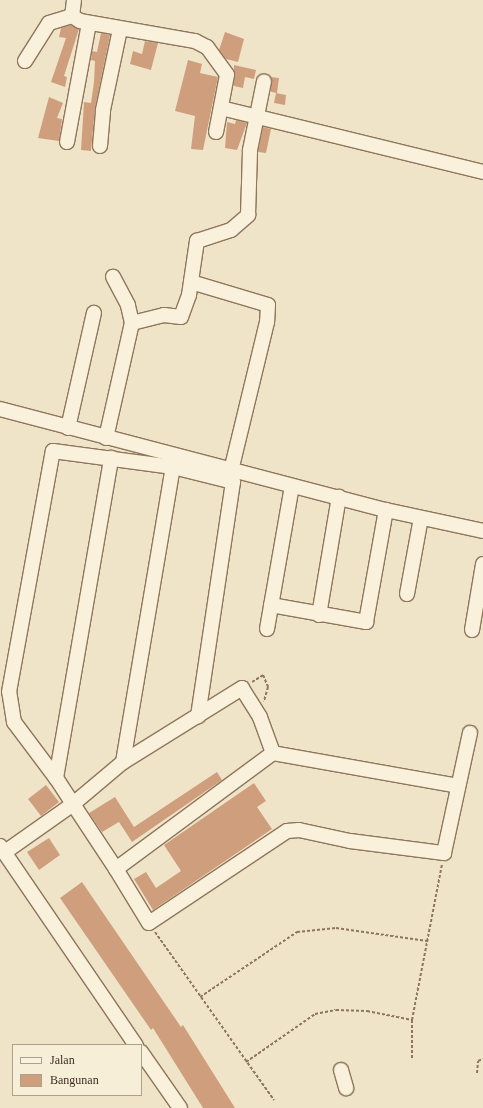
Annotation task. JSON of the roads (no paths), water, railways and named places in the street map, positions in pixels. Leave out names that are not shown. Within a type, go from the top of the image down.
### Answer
[{"type":"street","points":[[72,16],[74,0]]},
{"type":"street","points":[[25,61],[49,23],[72,16],[89,23],[201,43],[226,70],[216,132]]},
{"type":"street","points":[[67,142],[89,23]]},
{"type":"street","points":[[100,146],[103,110],[120,29]]},
{"type":"street","points":[[132,323],[164,315],[181,317],[191,282],[197,241],[231,230],[248,214],[248,166],[264,81]]},
{"type":"street","points":[[221,108],[483,172]]},
{"type":"street","points":[[106,438],[132,323],[128,305],[113,277]]},
{"type":"street","points":[[191,282],[268,305],[267,322],[231,471]]},
{"type":"street","points":[[68,428],[94,313]]},
{"type":"street","points":[[0,409],[231,471],[386,510],[483,531]]},
{"type":"street","points":[[198,716],[233,482],[173,467],[57,450],[51,454],[10,684],[10,710],[14,722],[56,778],[116,869],[149,923],[287,831],[299,830],[350,841],[444,853],[470,733]]},
{"type":"street","points":[[56,778],[112,458]]},
{"type":"street","points":[[123,762],[173,467]]},
{"type":"street","points":[[267,629],[292,486]]},
{"type":"street","points":[[319,615],[339,497]]},
{"type":"street","points":[[271,605],[319,615],[366,622],[386,510]]},
{"type":"street","points":[[407,594],[421,518]]},
{"type":"street","points":[[472,630],[483,564]]},
{"type":"street","points":[[135,1044],[2,849],[73,804],[123,762],[242,688],[260,717],[273,753]]},
{"type":"street","points":[[116,869],[273,753],[458,786]]},
{"type":"street","points":[[142,1053],[180,1108]]},
{"type":"street","points":[[341,1070],[346,1088]]}]
